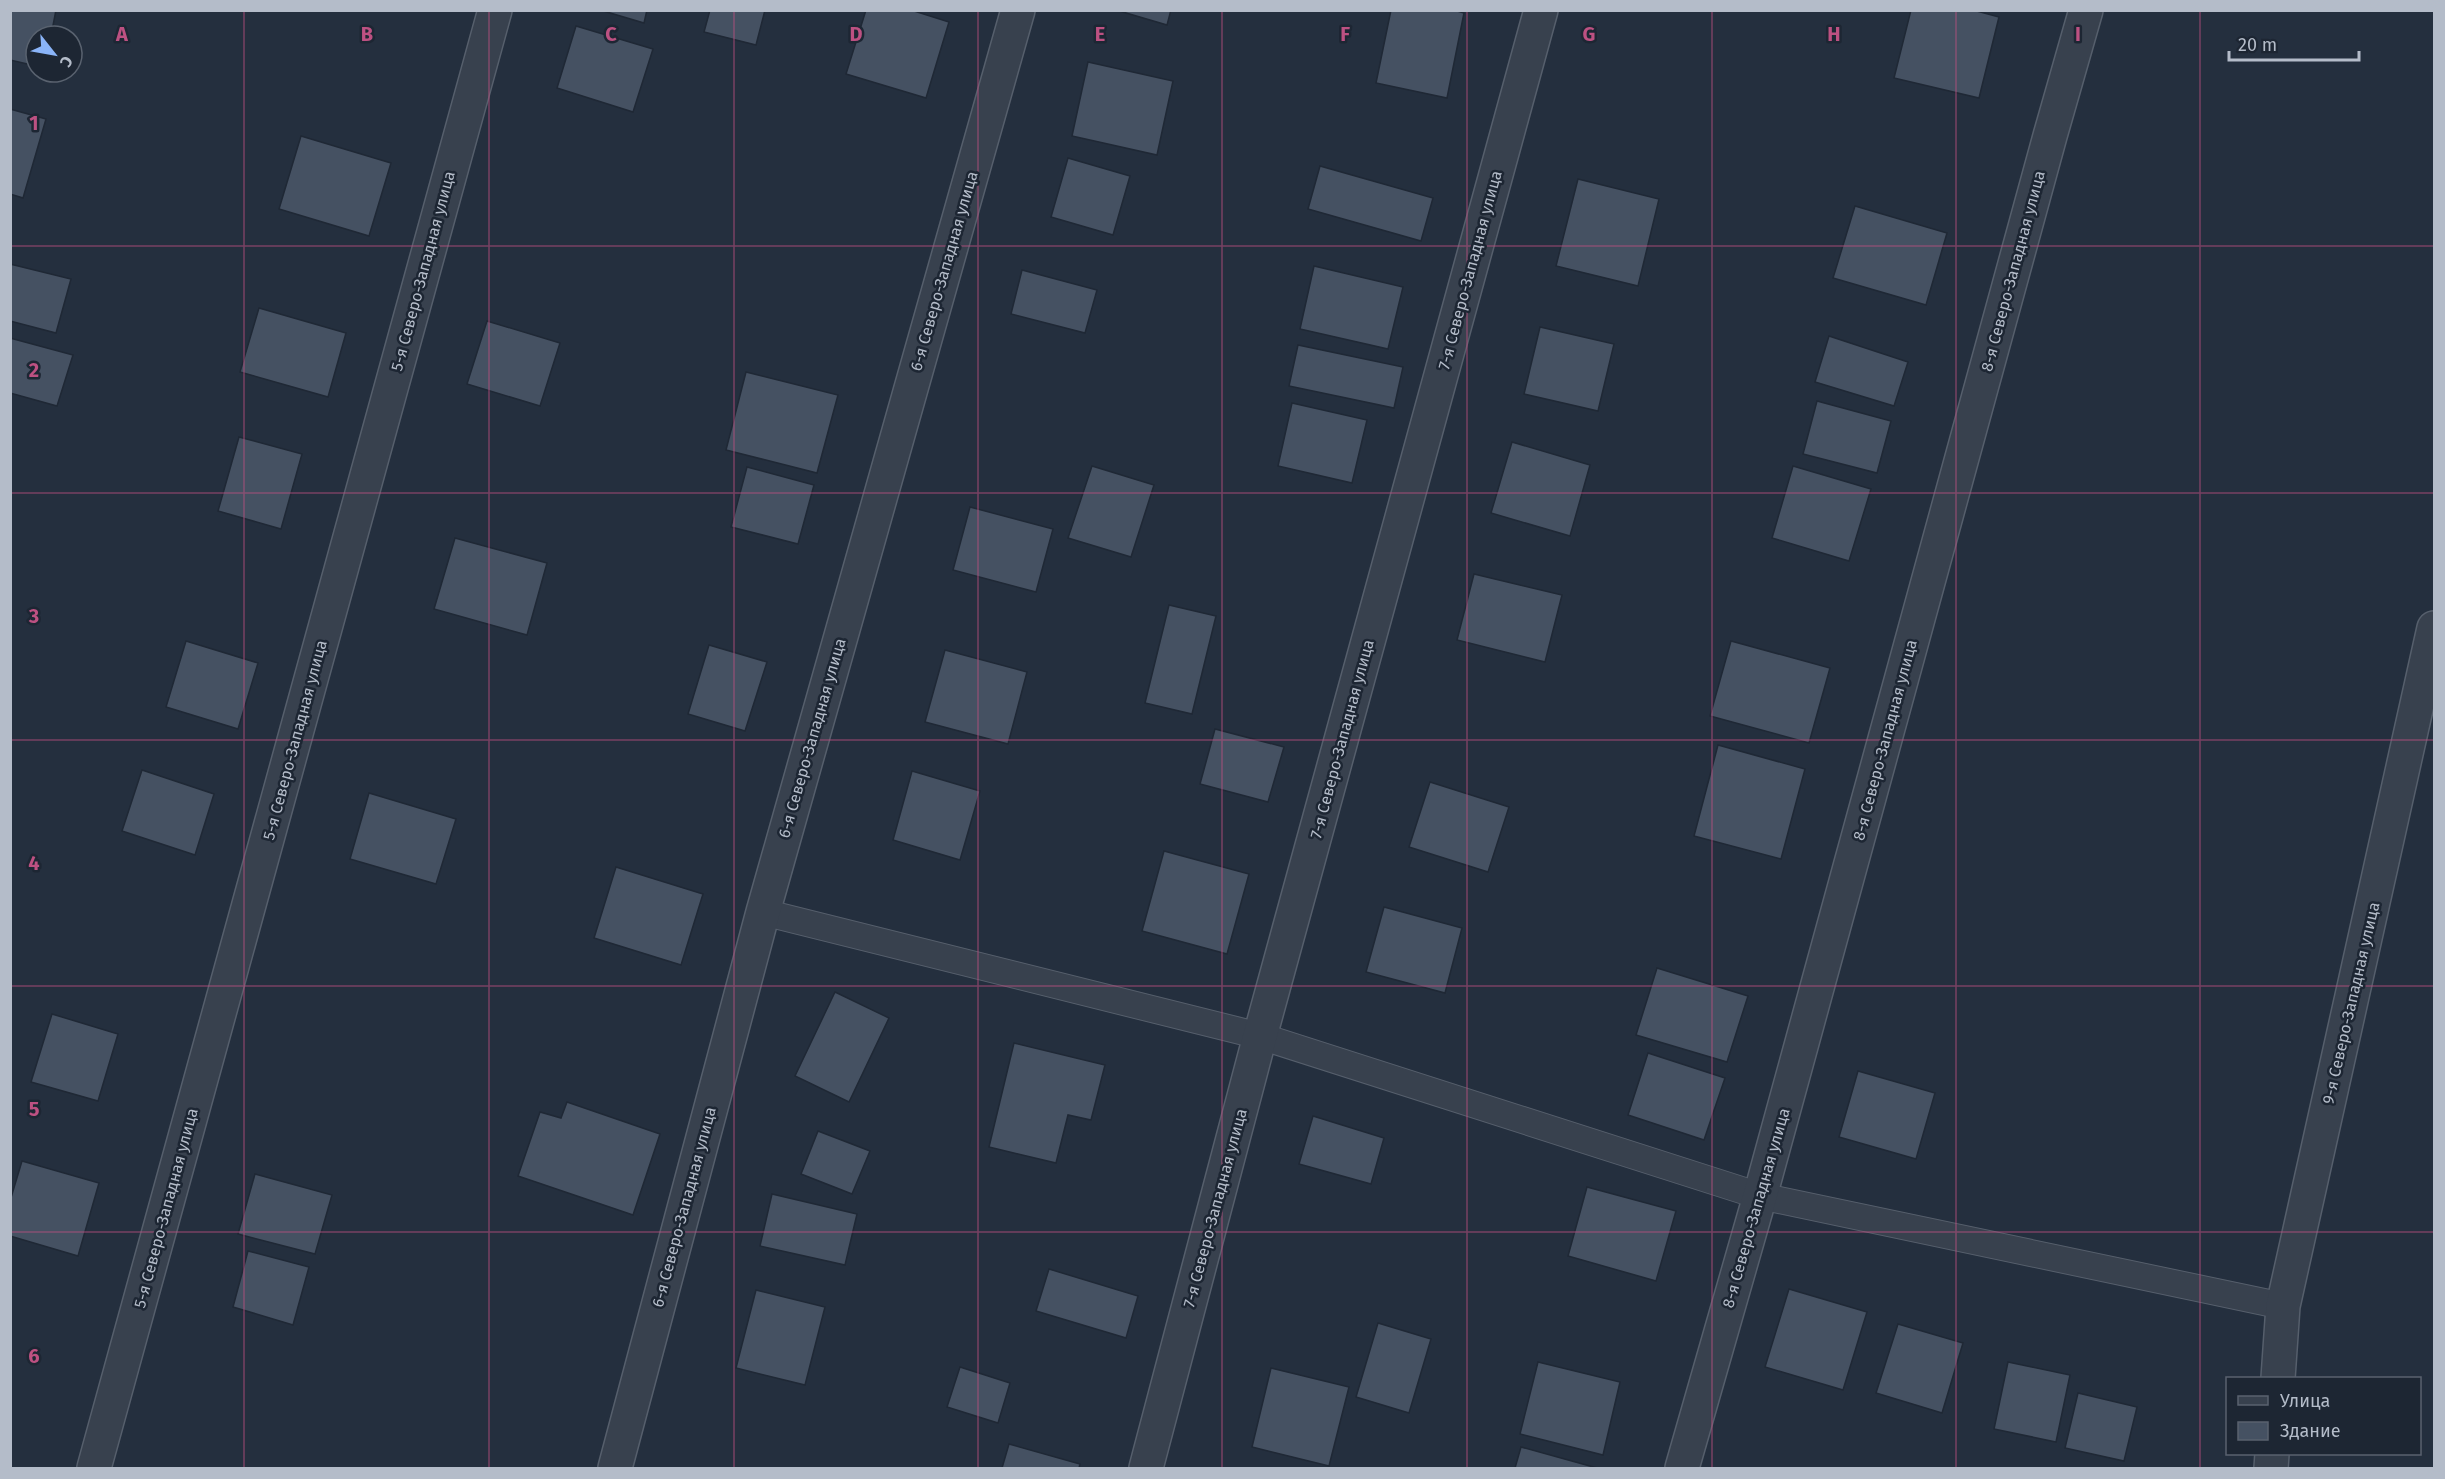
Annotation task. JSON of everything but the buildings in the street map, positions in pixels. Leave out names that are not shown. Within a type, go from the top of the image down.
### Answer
[{"type":"street","name":"5-я Северо-Западная улица","points":[[94,1468],[495,10]]},
{"type":"street","name":"6-я Северо-Западная улица","points":[[615,1468],[763,912],[1018,10]]},
{"type":"street","name":"7-я Северо-Западная улица","points":[[1146,1468],[1260,1036],[1541,10]]},
{"type":"street","name":"8-я Северо-Западная улица","points":[[1682,1468],[1761,1196],[2086,10]]},
{"type":"street","name":"9-я Северо-Западная улица","points":[[2277,1377],[2283,1306],[2434,628]]},
{"type":"lane","points":[[763,912],[1260,1036],[1761,1196],[2283,1306]]}]
